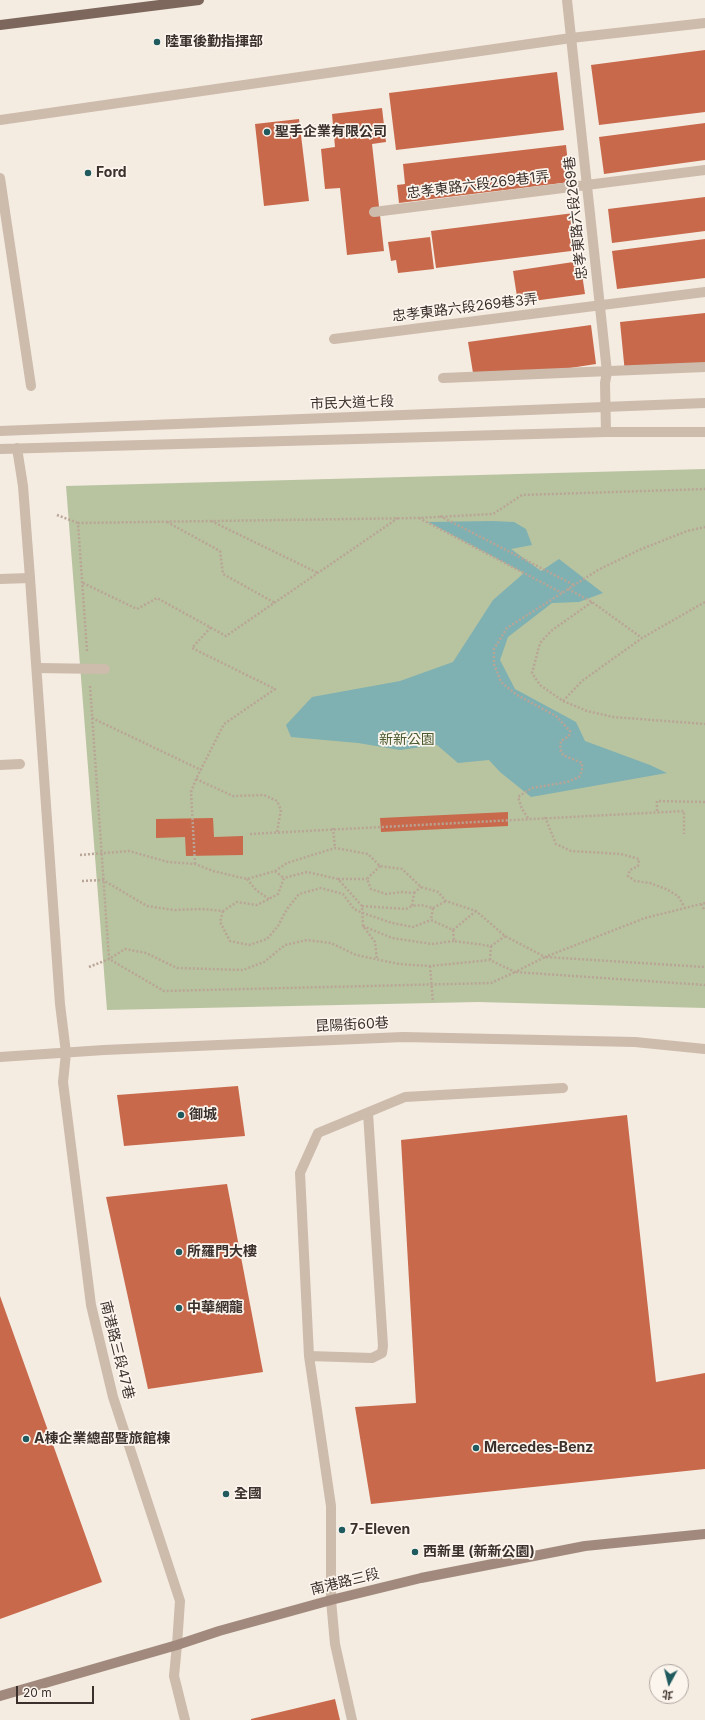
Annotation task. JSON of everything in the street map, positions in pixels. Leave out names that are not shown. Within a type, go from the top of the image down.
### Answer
[{"type":"main road","points":[[0,25],[199,0]]},
{"type":"main road","name":"南港路三段","points":[[0,1696],[178,1645],[219,1631],[331,1600],[421,1578],[585,1546],[705,1534]]},
{"type":"street","name":"忠孝東路六段269巷","points":[[567,0],[607,372],[606,432]]},
{"type":"street","points":[[0,120],[571,38],[705,23]]},
{"type":"street","name":"忠孝東路六段269巷1弄","points":[[374,212],[705,170]]},
{"type":"street","points":[[0,178],[31,386]]},
{"type":"street","name":"忠孝東路六段269巷3弄","points":[[334,339],[705,292]]},
{"type":"street","points":[[443,378],[705,367]]},
{"type":"street","name":"市民大道七段","points":[[0,431],[705,403]]},
{"type":"street","points":[[0,449],[606,432],[705,432]]},
{"type":"street","name":"南港路三段47巷","points":[[17,448],[23,486],[60,996],[66,1053],[63,1082],[91,1305],[113,1397],[180,1601],[178,1645],[174,1676],[185,1720]]},
{"type":"street","points":[[0,579],[30,578]]},
{"type":"street","points":[[37,668],[105,669]]},
{"type":"street","points":[[0,765],[20,764]]},
{"type":"street","name":"昆陽街60巷","points":[[0,1057],[403,1036],[635,1042],[705,1049]]},
{"type":"street","points":[[352,1720],[335,1644],[331,1600],[330,1506],[309,1356],[300,1173],[318,1133],[405,1097],[563,1088]]},
{"type":"street","points":[[309,1356],[372,1358],[382,1353],[383,1346],[368,1113]]},
{"type":"path","points":[[57,515],[78,523],[418,518],[493,514],[522,495],[705,489]]},
{"type":"path","points":[[440,516],[574,586]]},
{"type":"path","points":[[82,583],[137,609],[157,598],[226,636],[399,518]]},
{"type":"path","points":[[418,518],[562,593]]},
{"type":"path","points":[[210,521],[319,573]]},
{"type":"path","points":[[166,522],[220,551],[223,574],[275,603]]},
{"type":"path","points":[[78,523],[109,959]]},
{"type":"path","points":[[528,818],[522,809],[518,797],[532,788],[567,782],[579,777],[582,771],[582,763],[563,755],[560,749],[561,741],[569,736],[570,731],[556,716],[517,695],[501,682],[494,664],[494,649],[507,628],[598,570],[639,550],[687,531],[705,527]]},
{"type":"path","points":[[568,589],[592,602],[642,638]]},
{"type":"path","points":[[592,602],[552,631],[540,643],[532,674],[540,685],[563,702],[587,711],[613,717],[705,724]]},
{"type":"path","points":[[563,702],[582,681],[642,638],[658,627],[705,602]]},
{"type":"path","points":[[195,864],[191,792],[200,770],[224,724],[275,689],[192,648],[211,628]]},
{"type":"path","points":[[92,718],[200,770]]},
{"type":"path","points":[[196,779],[233,796],[264,794],[277,801],[281,810],[277,832]]},
{"type":"path","points":[[657,811],[657,801],[705,802]]},
{"type":"path","points":[[250,834],[333,828],[657,811],[684,811],[684,834]]},
{"type":"path","points":[[545,817],[556,844],[571,851],[621,854],[639,859],[638,866],[630,870],[628,876],[635,881],[650,883],[666,889],[678,896],[685,908]]},
{"type":"path","points":[[333,828],[335,848]]},
{"type":"path","points":[[80,855],[129,852],[168,862],[195,864],[213,871],[247,878],[275,871],[287,863],[335,848],[368,854],[380,866],[402,869],[421,887],[438,892],[446,901],[476,911],[505,936],[545,958],[705,967]]},
{"type":"path","points":[[284,878],[307,872],[338,879],[367,879],[380,866]]},
{"type":"path","points":[[275,871],[284,878]]},
{"type":"path","points":[[247,878],[256,890],[269,899]]},
{"type":"path","points":[[82,881],[104,880],[147,906],[174,910],[202,909],[223,911],[237,902],[257,905],[269,899],[278,894],[284,878]]},
{"type":"path","points":[[338,879],[362,906],[363,926],[374,942],[377,960]]},
{"type":"path","points":[[367,879],[371,888],[386,894],[414,893],[421,887]]},
{"type":"path","points":[[223,911],[220,922],[230,941],[249,945],[267,939],[278,926],[287,908],[299,894],[321,888],[343,894],[354,909],[392,923],[414,927],[431,920],[453,930]]},
{"type":"path","points":[[412,906],[414,893]]},
{"type":"path","points":[[362,906],[406,909],[412,906],[421,905],[434,908],[446,901]]},
{"type":"path","points":[[109,959],[164,991],[491,983],[545,958],[646,918],[705,903]]},
{"type":"path","points":[[701,904],[705,911]]},
{"type":"path","points":[[431,920],[434,908]]},
{"type":"path","points":[[453,930],[476,911]]},
{"type":"path","points":[[363,926],[392,938],[432,944],[454,941],[491,946],[505,936]]},
{"type":"path","points":[[453,930],[454,941]]},
{"type":"path","points":[[89,967],[109,959],[125,949],[146,953],[177,968],[243,970],[264,962],[285,945],[307,940],[332,943],[356,955],[399,964],[430,966],[490,960],[515,972],[705,985]]},
{"type":"path","points":[[490,960],[491,946]]},
{"type":"path","points":[[430,966],[433,1002]]},
{"type":"green space","name":"新新公園","points":[[705,469],[705,1008],[478,1002],[107,1010],[66,486]]},
{"type":"water","points":[[428,522],[514,522],[526,529],[532,545],[511,549],[541,571],[559,559],[603,593],[579,602],[552,603],[508,637],[500,660],[515,689],[576,722],[585,741],[650,765],[667,773],[531,797],[500,772],[489,760],[458,763],[437,745],[400,750],[358,743],[291,737],[286,725],[312,697],[400,681],[453,662],[493,600],[524,573]]},
{"type":"building","points":[[705,50],[705,112],[599,125],[591,65]]},
{"type":"building","points":[[557,72],[564,130],[396,150],[389,93]]},
{"type":"building","points":[[382,108],[386,142],[372,144],[384,251],[347,255],[340,188],[325,189],[321,149],[335,147],[332,114]]},
{"type":"building","points":[[299,119],[309,201],[264,206],[255,124]]},
{"type":"building","points":[[705,123],[705,160],[604,174],[599,137]]},
{"type":"building","points":[[566,145],[570,182],[399,203],[397,185],[405,184],[403,164]]},
{"type":"building","points":[[705,197],[705,231],[612,243],[608,209]]},
{"type":"building","points":[[574,213],[579,250],[436,268],[431,231]]},
{"type":"building","points":[[430,237],[434,269],[398,273],[396,260],[391,261],[388,242]]},
{"type":"building","points":[[705,239],[705,278],[617,289],[612,251]]},
{"type":"building","points":[[580,261],[585,294],[518,303],[513,271]]},
{"type":"building","points":[[705,313],[705,364],[625,373],[620,322]]},
{"type":"building","points":[[591,325],[596,364],[531,374],[474,379],[468,342]]},
{"type":"building","points":[[508,812],[508,826],[381,832],[380,818]]},
{"type":"building","points":[[213,818],[214,837],[243,836],[243,855],[186,856],[185,837],[156,838],[156,819]]},
{"type":"building","name":"御城","points":[[238,1086],[245,1136],[124,1146],[117,1095]]},
{"type":"building","points":[[627,1115],[656,1382],[705,1373],[705,1469],[371,1504],[355,1407],[416,1403],[401,1140]]},
{"type":"building","name":"所羅門大樓","points":[[227,1184],[263,1372],[148,1389],[106,1197]]},
{"type":"building","name":"A棟企業總部暨旅館棟","points":[[0,1296],[102,1582],[0,1619]]},
{"type":"building","points":[[335,1699],[340,1720],[251,1720],[251,1719]]},
{"type":"place","name":"陸軍後勤指揮部","points":[[157,42]]},
{"type":"place","name":"聖手企業有限公司","points":[[267,132]]},
{"type":"place","name":"Ford","points":[[88,173]]},
{"type":"place","name":"御城","points":[[181,1115]]},
{"type":"place","name":"所羅門大樓","points":[[179,1252]]},
{"type":"place","name":"中華網龍","points":[[179,1308]]},
{"type":"place","name":"A棟企業總部暨旅館棟","points":[[26,1439]]},
{"type":"place","name":"Mercedes-Benz","points":[[476,1448]]},
{"type":"place","name":"全國","points":[[226,1494]]},
{"type":"place","name":"7-Eleven","points":[[342,1530]]},
{"type":"place","name":"西新里 (新新公園)","points":[[415,1552]]}]
